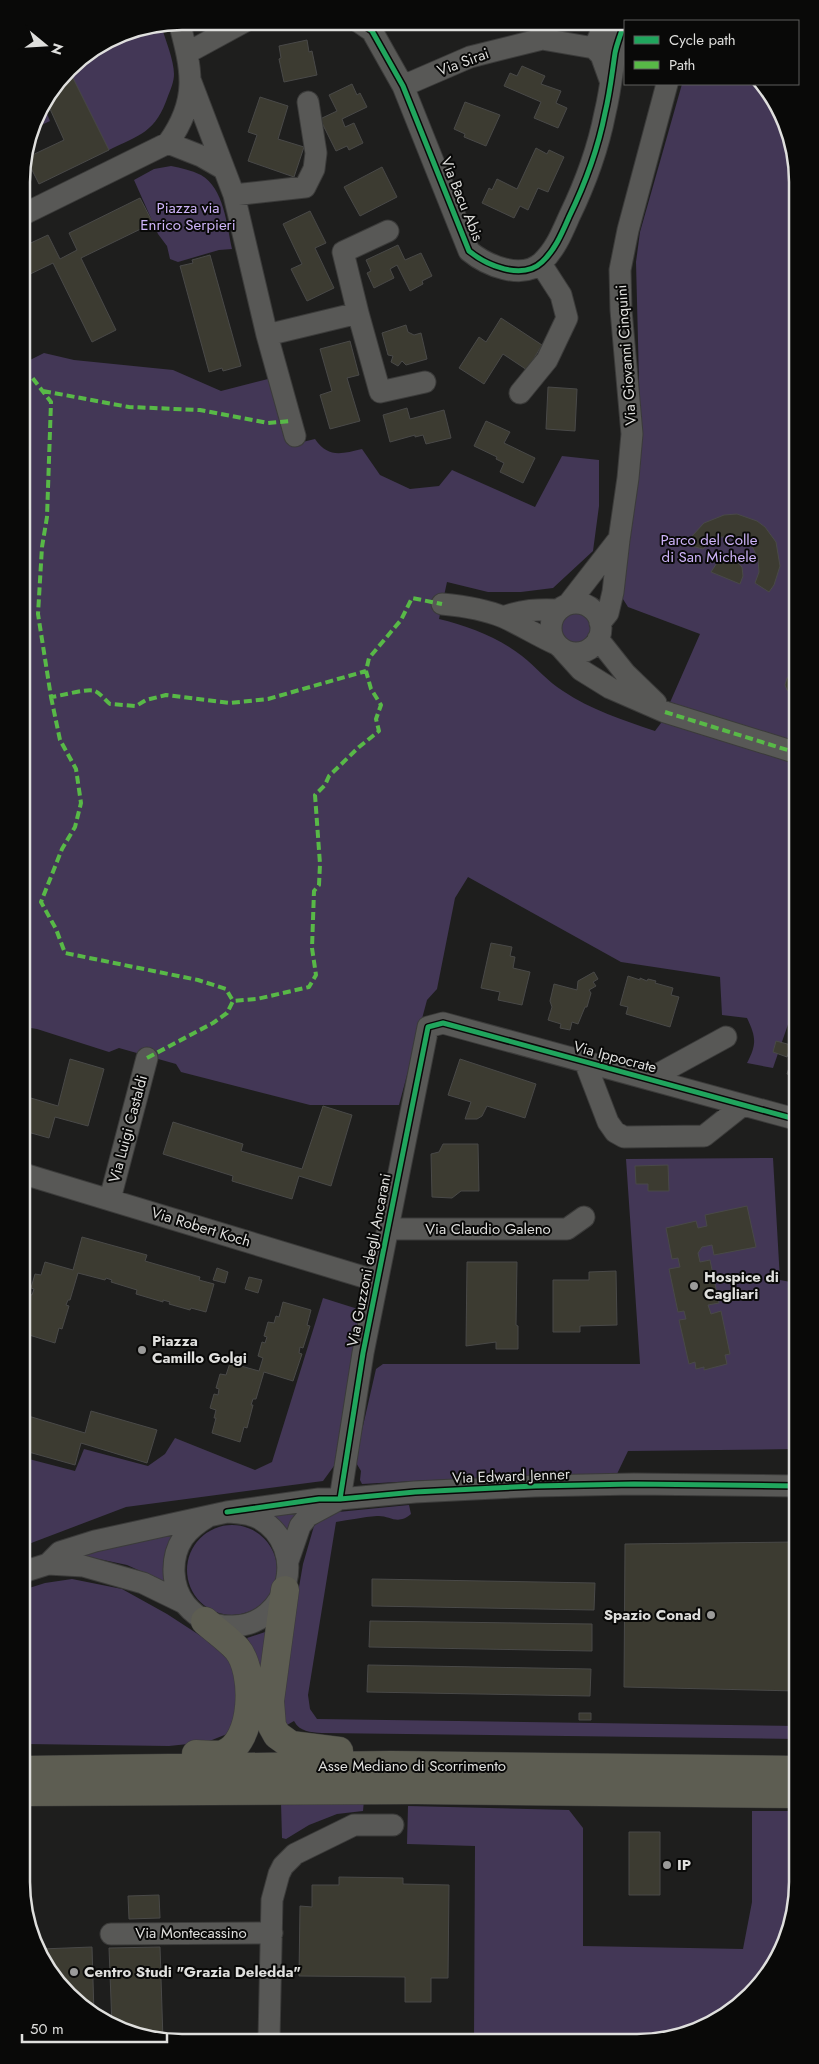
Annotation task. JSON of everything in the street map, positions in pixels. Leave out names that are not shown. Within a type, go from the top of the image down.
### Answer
[{"type":"highway","points":[[285,1590],[270,1701],[272,1726],[277,1735],[291,1746],[336,1750],[391,1765]]},
{"type":"highway","points":[[128,1768],[156,1754],[223,1754],[235,1744],[242,1733],[249,1704],[248,1672],[237,1649],[205,1621]]},
{"type":"highway","name":"Asse Mediano di Scorrimento","points":[[30,1770],[391,1765],[789,1770]]},
{"type":"highway","name":"Asse Mediano di Scorrimento","points":[[30,1792],[416,1790],[789,1794]]},
{"type":"street","points":[[181,30],[187,53],[191,82],[222,168],[234,195],[267,335],[295,436]]},
{"type":"street","points":[[187,53],[229,30]]},
{"type":"street","name":"Via Bacu Abis","points":[[371,30],[402,86],[469,251],[480,260],[508,270],[522,270],[541,264]]},
{"type":"street","points":[[602,30],[594,48],[601,55],[611,83]]},
{"type":"street","points":[[520,392],[547,360],[568,318],[561,295],[541,264],[558,244],[584,185],[605,115],[616,51],[622,30]]},
{"type":"street","name":"Via Sirai","points":[[402,86],[528,33],[542,39],[594,48]]},
{"type":"street","points":[[30,211],[168,143],[180,127],[188,106],[191,82]]},
{"type":"street","name":"Via Giovanni Cinquini","points":[[618,540],[552,620],[550,628],[559,647],[578,653],[586,651],[608,613],[612,599],[632,434],[621,310],[620,270],[628,230],[667,85]]},
{"type":"street","points":[[234,195],[305,187],[314,169],[316,154],[308,102]]},
{"type":"street","points":[[168,143],[201,156],[222,168]]},
{"type":"street","points":[[388,231],[343,252],[380,392],[425,382]]},
{"type":"street","points":[[267,335],[358,313]]},
{"type":"street","points":[[503,617],[518,612],[564,607],[577,603],[592,609],[599,631],[625,673],[665,712]]},
{"type":"street","points":[[442,604],[468,607],[503,617],[559,647],[581,670],[603,683],[665,712],[789,750]]},
{"type":"street","name":"Via Ippocrate","points":[[428,1027],[443,1023],[789,1117]]},
{"type":"street","name":"Via Guzzoni degli Ancarani","points":[[340,1499],[363,1353],[428,1027]]},
{"type":"street","name":"Via Ippocrate","points":[[649,1079],[726,1037]]},
{"type":"street","name":"Via Luigi Castaldi","points":[[110,1200],[147,1058]]},
{"type":"street","name":"Via Ippocrate","points":[[585,1062],[608,1122],[615,1132],[624,1137],[704,1136],[743,1105]]},
{"type":"street","name":"Via Robert Koch","points":[[30,1176],[377,1280]]},
{"type":"street","name":"Via Claudio Galeno","points":[[388,1229],[567,1229],[584,1217]]},
{"type":"street","name":"Via Edward Jenner","points":[[48,1564],[60,1552],[141,1529],[218,1514],[319,1499],[535,1486],[634,1484],[789,1486]]},
{"type":"street","name":"Via Edward Jenner","points":[[288,1560],[300,1526],[308,1516],[340,1499]]},
{"type":"street","name":"Via Edward Jenner","points":[[244,1513],[260,1519],[274,1530],[283,1544],[288,1560],[289,1575],[285,1590],[275,1607],[260,1619],[243,1626],[223,1627],[205,1621],[193,1613],[184,1603],[176,1588],[174,1570],[176,1553],[183,1538],[194,1525],[218,1514],[244,1513]]},
{"type":"street","name":"Via Edward Jenner","points":[[30,1570],[48,1564],[82,1566],[143,1583],[184,1603]]},
{"type":"street","points":[[269,2034],[272,1900],[275,1882],[289,1859],[302,1850],[354,1825],[393,1825]]},
{"type":"street","name":"Via Montecassino","points":[[111,1934],[272,1933]]},
{"type":"green space","points":[[163,31],[174,68],[172,85],[158,118],[146,131],[109,150],[72,76],[89,61],[115,46],[143,35]]},
{"type":"green space","name":"Parco del Colle di San Michele","points":[[682,85],[755,85],[769,106],[784,143],[788,162],[789,182],[789,1021],[773,1068],[747,1063],[754,1045],[754,1036],[747,1018],[722,1015],[720,977],[621,962],[468,877],[455,898],[437,989],[427,1000],[399,1105],[310,1105],[181,1072],[176,1064],[119,1048],[109,1052],[30,1028],[30,360],[44,353],[74,360],[173,370],[221,391],[268,379],[290,445],[315,439],[330,452],[341,453],[362,449],[380,475],[410,489],[439,486],[452,470],[535,507],[562,456],[599,460],[599,506],[593,551],[553,588],[521,592],[488,592],[447,582],[439,619],[472,629],[503,643],[522,656],[547,679],[585,704],[655,731],[661,723],[700,634],[628,607],[621,596],[621,575],[641,460],[636,262],[640,232]]},
{"type":"green space","points":[[47,113],[50,121],[42,125]]},
{"type":"green space","name":"Piazza via Enrico Serpieri","points":[[171,166],[190,170],[201,175],[215,189],[223,208],[232,249],[219,250],[178,262],[170,259],[167,246],[158,234],[134,180],[154,169]]},
{"type":"green space","points":[[575,611],[587,616],[592,628],[587,640],[575,645],[563,640],[558,628],[563,616]]},
{"type":"green space","points":[[773,1158],[780,1280],[789,1282],[789,1449],[628,1451],[617,1474],[362,1484],[360,1480],[361,1471],[355,1461],[376,1369],[383,1364],[640,1364],[626,1159]]},
{"type":"green space","points":[[323,1298],[361,1310],[339,1459],[323,1481],[126,1507],[30,1543],[30,1459],[75,1471],[84,1449],[148,1466],[165,1454],[175,1438],[255,1470],[272,1462]]},
{"type":"green space","points":[[409,1505],[411,1514],[398,1520],[377,1516],[336,1522],[308,1695],[310,1709],[317,1719],[789,1726],[789,1739],[322,1733],[309,1732],[302,1729],[294,1721],[287,1725],[283,1713],[284,1674],[303,1564],[314,1526],[325,1517],[338,1512]]},
{"type":"green space","points":[[300,1513],[288,1532],[279,1520],[273,1516]]},
{"type":"green space","points":[[232,1525],[249,1529],[264,1538],[273,1553],[277,1570],[273,1587],[264,1602],[249,1611],[232,1615],[215,1611],[200,1602],[191,1587],[187,1570],[191,1553],[200,1538],[215,1529]]},
{"type":"green space","points":[[182,1528],[167,1583],[127,1565],[80,1555]]},
{"type":"green space","points":[[72,1579],[122,1589],[167,1614],[210,1642],[232,1664],[239,1682],[232,1727],[227,1734],[207,1742],[169,1746],[30,1744],[30,1588],[45,1583]]},
{"type":"green space","points":[[271,1630],[262,1671],[256,1654],[247,1638]]},
{"type":"green space","points":[[364,1800],[363,1811],[337,1814],[309,1825],[286,1839],[282,1838],[281,1803]]},
{"type":"green space","points":[[408,1806],[569,1810],[583,1828],[583,1946],[743,1949],[752,1902],[752,1811],[789,1811],[789,1892],[786,1912],[781,1931],[769,1958],[758,1975],[730,2003],[713,2014],[695,2022],[657,2033],[474,2034],[475,1846],[407,1844]]},
{"type":"building","points":[[307,40],[309,52],[312,51],[317,75],[284,82],[279,59],[281,58],[279,46]]},
{"type":"building","points":[[522,66],[545,76],[541,84],[561,91],[556,103],[567,108],[558,128],[534,118],[541,102],[504,86],[510,73],[517,76]]},
{"type":"building","points":[[72,76],[109,150],[39,184],[30,167],[32,155],[64,140],[49,107]]},
{"type":"building","points":[[352,84],[357,95],[360,93],[367,107],[342,119],[345,127],[354,123],[363,143],[349,150],[347,146],[336,151],[320,119],[337,111],[329,95]]},
{"type":"building","points":[[260,97],[288,106],[278,139],[304,147],[294,177],[248,161],[257,135],[248,132]]},
{"type":"building","points":[[465,102],[500,115],[486,146],[464,137],[465,134],[454,129]]},
{"type":"building","points":[[536,148],[547,154],[549,150],[564,157],[548,192],[538,188],[528,210],[520,206],[514,218],[482,203],[489,188],[492,190],[497,179],[517,189]]},
{"type":"building","points":[[382,167],[397,197],[360,216],[344,187]]},
{"type":"building","points":[[140,198],[153,223],[81,258],[116,330],[92,342],[53,263],[30,274],[30,243],[48,235],[60,259],[77,250],[69,233]]},
{"type":"building","points":[[310,211],[326,243],[315,248],[334,288],[307,301],[291,269],[302,264],[283,224]]},
{"type":"building","points":[[398,245],[405,260],[421,253],[432,276],[422,281],[423,284],[410,291],[397,265],[390,269],[394,278],[374,288],[367,273],[371,271],[366,260]]},
{"type":"building","points":[[210,255],[241,366],[223,371],[222,368],[209,372],[180,266],[193,263],[192,260]]},
{"type":"building","points":[[501,318],[542,345],[527,370],[503,354],[484,384],[459,368],[479,337],[486,342]]},
{"type":"building","points":[[406,325],[408,332],[414,335],[421,333],[427,359],[406,365],[402,361],[398,366],[391,362],[393,356],[388,355],[382,333]]},
{"type":"building","points":[[350,341],[359,375],[347,378],[360,421],[330,429],[320,395],[332,391],[320,349]]},
{"type":"building","points":[[548,387],[577,389],[575,431],[546,429]]},
{"type":"building","points":[[407,408],[410,419],[444,410],[451,438],[426,444],[423,435],[415,437],[415,435],[390,442],[383,415]]},
{"type":"building","points":[[486,421],[510,432],[504,443],[535,458],[523,483],[500,472],[504,463],[496,459],[497,457],[474,446]]},
{"type":"building","points":[[737,514],[757,521],[765,527],[776,542],[780,566],[774,585],[769,592],[755,583],[759,572],[758,559],[753,548],[741,539],[720,537],[714,539],[703,549],[687,545],[692,536],[704,523],[724,515]]},
{"type":"building","points":[[727,558],[735,560],[742,567],[743,576],[740,584],[711,572],[718,561]]},
{"type":"building","points":[[789,677],[789,691],[785,685]]},
{"type":"building","points":[[491,943],[512,947],[510,956],[515,957],[513,968],[530,972],[522,1005],[498,1000],[500,992],[481,988]]},
{"type":"building","points":[[594,972],[598,979],[593,982],[596,986],[589,990],[591,993],[587,1007],[585,1007],[578,1024],[572,1022],[570,1030],[560,1028],[561,1024],[548,1020],[552,1007],[550,1001],[554,984],[577,990],[578,981]]},
{"type":"building","points":[[628,976],[640,980],[640,978],[647,981],[648,979],[656,981],[655,983],[673,988],[671,995],[679,997],[670,1027],[626,1014],[628,1007],[620,1005]]},
{"type":"building","points":[[776,1041],[789,1044],[787,1057],[773,1052]]},
{"type":"building","points":[[70,1059],[104,1069],[88,1126],[55,1117],[49,1138],[30,1133],[30,1098],[58,1106]]},
{"type":"building","points":[[460,1059],[536,1084],[525,1118],[487,1106],[482,1116],[477,1119],[465,1119],[471,1102],[448,1095]]},
{"type":"building","points":[[323,1106],[352,1115],[331,1186],[299,1176],[292,1199],[232,1181],[233,1176],[163,1154],[173,1122],[243,1144],[241,1151],[302,1169]]},
{"type":"building","points":[[443,1144],[478,1144],[479,1191],[461,1191],[452,1198],[432,1197],[431,1154],[439,1152]]},
{"type":"building","points":[[668,1165],[669,1191],[648,1191],[648,1184],[636,1184],[635,1166]]},
{"type":"building","name":"Hospice di Cagliari","points":[[747,1206],[756,1247],[714,1255],[712,1245],[702,1247],[698,1253],[700,1262],[710,1260],[719,1303],[708,1305],[711,1314],[721,1311],[730,1354],[725,1355],[727,1364],[704,1370],[704,1367],[696,1369],[695,1362],[689,1364],[679,1320],[686,1319],[684,1311],[678,1312],[669,1269],[680,1267],[678,1258],[672,1259],[666,1228],[696,1221],[698,1228],[707,1226],[705,1215]]},
{"type":"building","points":[[82,1237],[147,1255],[145,1261],[200,1277],[199,1280],[214,1284],[206,1312],[191,1308],[190,1310],[169,1304],[170,1302],[163,1300],[163,1302],[136,1294],[137,1290],[111,1282],[112,1280],[106,1278],[105,1280],[78,1273],[70,1300],[68,1300],[66,1305],[69,1306],[62,1329],[59,1328],[55,1343],[30,1335],[30,1294],[32,1295],[34,1289],[31,1288],[35,1274],[41,1275],[45,1262],[73,1270]]},
{"type":"building","points":[[467,1262],[517,1262],[516,1325],[518,1326],[518,1349],[496,1349],[496,1342],[466,1346]]},
{"type":"building","points":[[217,1268],[228,1272],[225,1283],[213,1280]]},
{"type":"building","points":[[616,1271],[617,1325],[580,1326],[580,1332],[553,1332],[553,1280],[589,1280],[589,1272]]},
{"type":"building","points":[[249,1277],[262,1280],[258,1293],[245,1289]]},
{"type":"building","points":[[283,1302],[311,1310],[307,1325],[310,1326],[303,1348],[300,1347],[299,1353],[302,1354],[293,1381],[264,1372],[256,1399],[253,1399],[251,1405],[253,1405],[247,1428],[244,1427],[240,1442],[212,1433],[216,1410],[210,1408],[214,1394],[218,1395],[219,1389],[216,1388],[220,1374],[226,1375],[230,1363],[259,1371],[263,1358],[258,1356],[262,1342],[265,1343],[267,1337],[264,1336],[268,1322],[274,1323],[276,1316],[279,1317]]},
{"type":"building","points":[[91,1411],[157,1430],[147,1463],[81,1443],[75,1465],[30,1452],[30,1416],[85,1433]]},
{"type":"building","name":"Spazio Conad","points":[[789,1542],[789,1691],[624,1687],[625,1544]]},
{"type":"building","points":[[372,1579],[595,1583],[594,1610],[372,1606]]},
{"type":"building","points":[[370,1621],[592,1624],[592,1651],[369,1647]]},
{"type":"building","points":[[368,1665],[591,1669],[590,1696],[367,1692]]},
{"type":"building","points":[[579,1713],[591,1713],[591,1720],[579,1720]]},
{"type":"building","points":[[629,1832],[660,1832],[660,1895],[629,1895]]},
{"type":"building","points":[[339,1877],[403,1878],[403,1884],[449,1885],[448,1978],[431,1978],[431,2002],[405,2002],[405,1977],[299,1976],[300,1906],[312,1907],[312,1885],[339,1885]]},
{"type":"building","points":[[159,1895],[160,1918],[129,1919],[128,1896]]},
{"type":"building","name":"Centro Studi \"Grazia Deledda\"","points":[[92,1947],[94,2006],[74,1990],[61,1975],[46,1949]]},
{"type":"building","points":[[160,1947],[163,2033],[133,2026],[112,2017],[109,1948]]},
{"type":"marked path","points":[[30,376],[51,402],[47,517],[42,547],[38,614],[51,697],[91,690],[97,692],[110,704],[136,706],[146,700],[166,695],[230,703],[268,699],[366,671]]},
{"type":"marked path","points":[[43,391],[129,407],[200,410],[268,423],[290,421]]},
{"type":"marked path","points":[[147,1058],[213,1023],[227,1013],[233,1001],[257,999],[309,987],[316,975],[312,948],[314,891],[319,885],[320,864],[315,795],[325,785],[329,776],[379,731],[376,719],[381,705],[371,689],[366,671],[369,658],[401,620],[412,598],[442,604]]},
{"type":"marked path","points":[[51,697],[60,740],[76,769],[81,803],[75,827],[62,849],[41,902],[56,929],[65,953],[198,980],[226,989],[233,1001]]},
{"type":"marked path","points":[[665,712],[789,750]]},
{"type":"cycle path","points":[[371,30],[403,86],[469,251],[494,266],[515,271],[534,268],[547,257],[558,241],[575,205],[599,140],[615,53],[622,30]]},
{"type":"cycle path","points":[[340,1499],[363,1353],[428,1027],[443,1023],[789,1117]]},
{"type":"cycle path","points":[[227,1512],[319,1499],[535,1486],[634,1484],[789,1486]]},
{"type":"place","name":"Hospice di Cagliari","points":[[694,1286]]},
{"type":"place","name":"Piazza Camillo Golgi","points":[[142,1350]]},
{"type":"place","name":"Spazio Conad","points":[[711,1615]]},
{"type":"place","name":"IP","points":[[667,1865]]},
{"type":"place","name":"Centro Studi \"Grazia Deledda\"","points":[[74,1972]]}]
